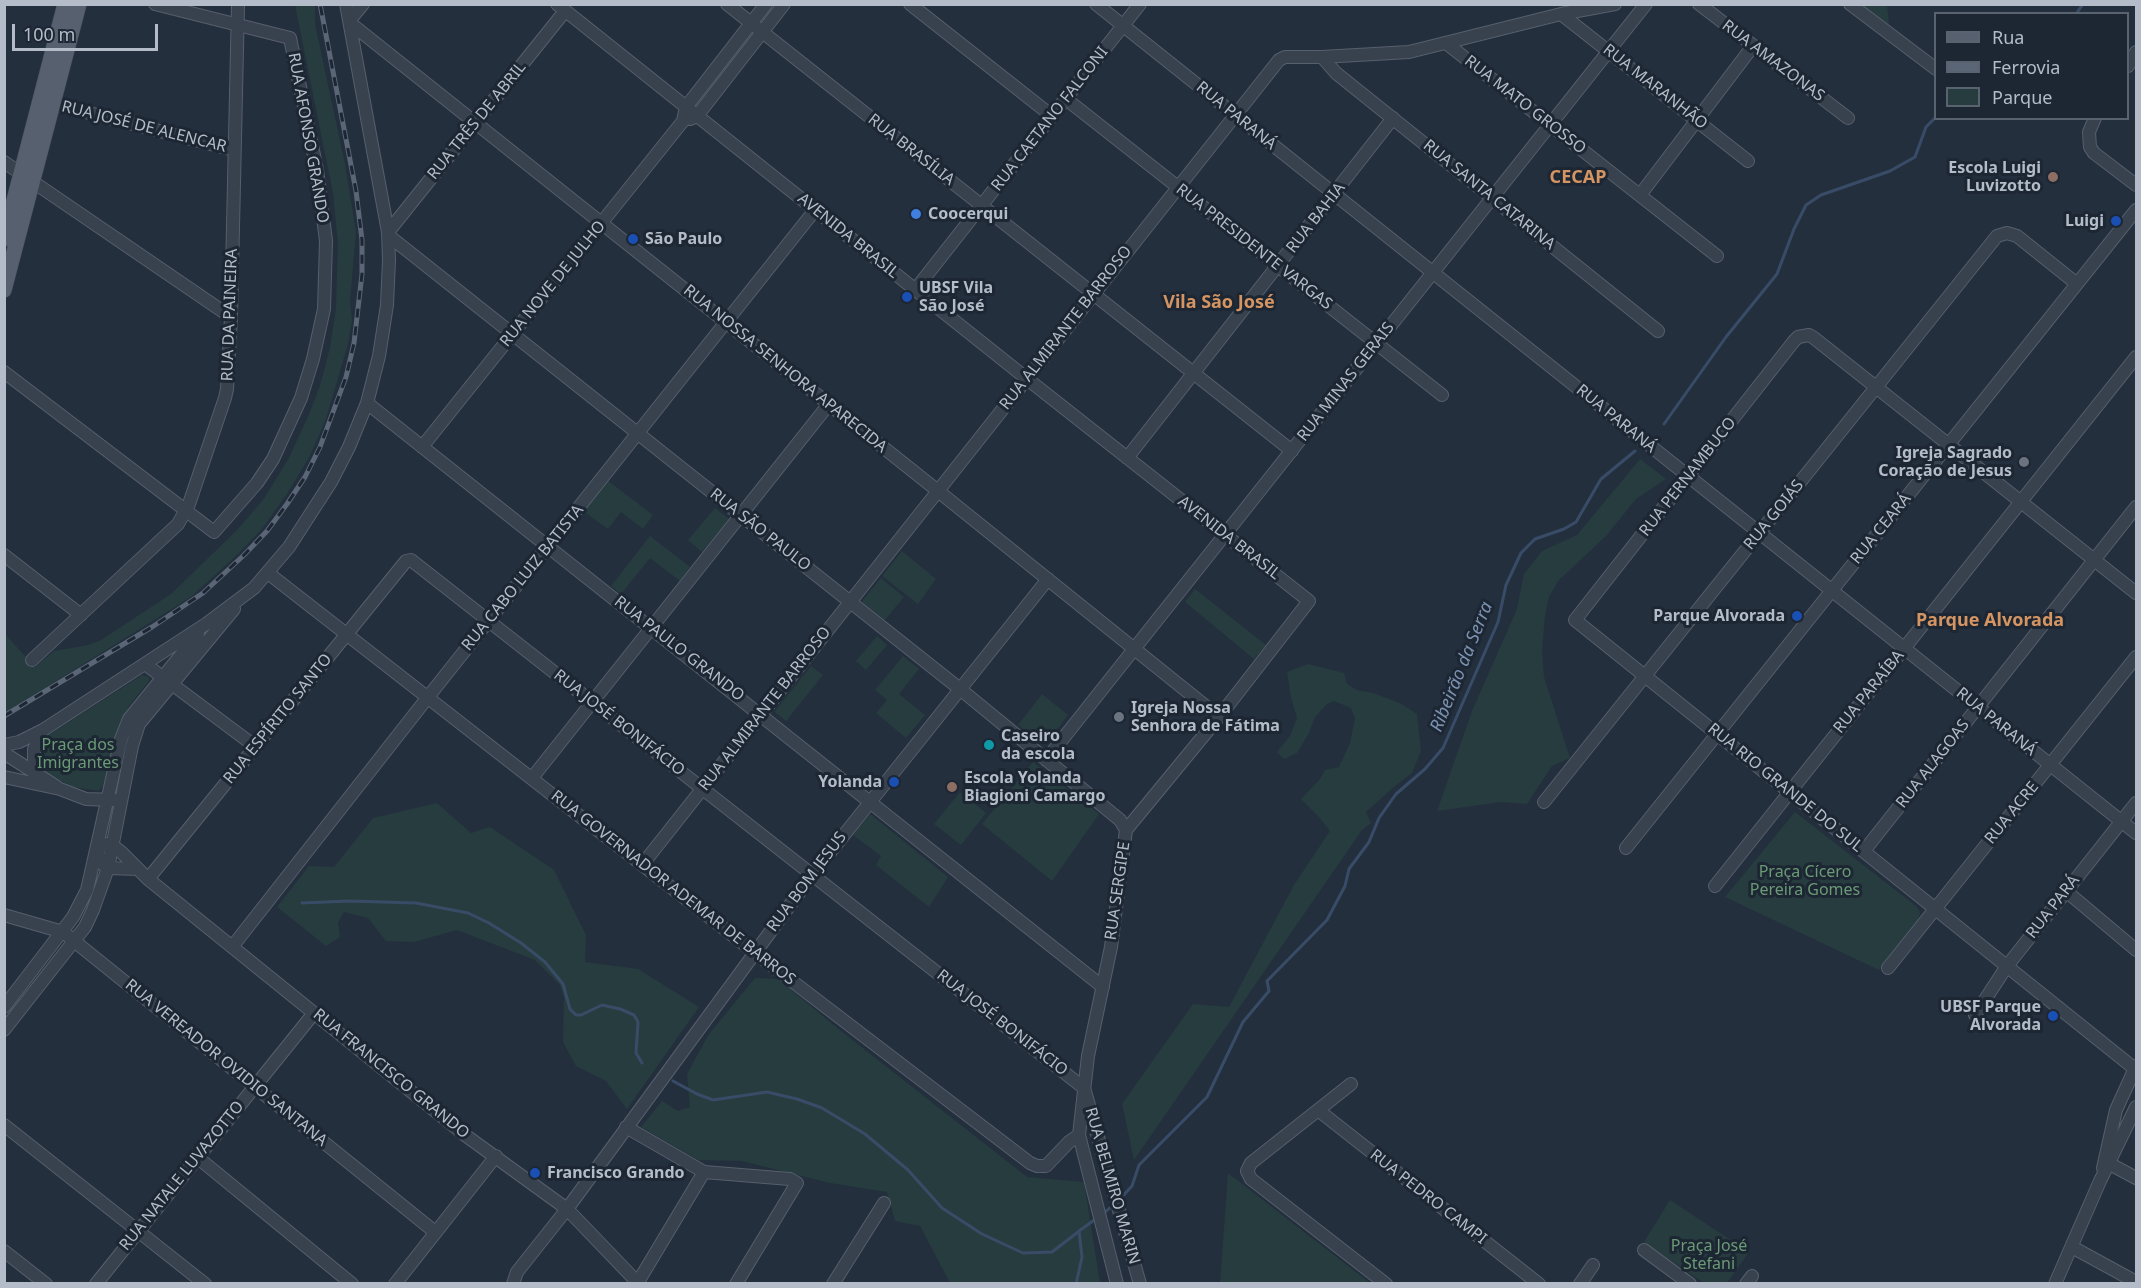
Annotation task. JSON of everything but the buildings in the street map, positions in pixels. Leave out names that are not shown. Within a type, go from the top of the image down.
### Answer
[{"type":"main road","points":[[4,239],[54,104],[68,23],[65,4]]},
{"type":"main road","points":[[4,290],[28,178],[68,23],[79,4]]},
{"type":"street","points":[[155,4],[237,25]]},
{"type":"street","name":"RUA DA PAINEIRA","points":[[32,660],[178,524],[186,511],[228,389],[238,4]]},
{"type":"street","points":[[4,1007],[63,932],[87,890],[124,728],[135,710],[268,573],[289,547],[331,482],[349,447],[367,403],[384,329],[389,234],[346,4]]},
{"type":"street","points":[[349,22],[363,4]]},
{"type":"street","name":"RUA BRASÍLIA","points":[[727,4],[1292,452]]},
{"type":"street","points":[[686,107],[766,4]]},
{"type":"street","points":[[683,121],[697,116],[784,4]]},
{"type":"street","points":[[910,4],[1052,116]]},
{"type":"street","name":"RUA PARANÁ","points":[[1096,4],[2136,833]]},
{"type":"street","name":"RUA CAETANO FALCONI","points":[[915,290],[1140,4]]},
{"type":"street","name":"RUA ALMIRANTE BARROSO","points":[[642,865],[1279,60],[1285,57],[1409,52],[1561,14],[1615,4]]},
{"type":"street","name":"RUA MINAS GERAIS","points":[[1047,760],[1646,4]]},
{"type":"street","name":"RUA AMAZONAS","points":[[1699,4],[1848,118]]},
{"type":"street","points":[[1850,4],[1934,68]]},
{"type":"street","name":"AVENIDA BRASIL","points":[[561,8],[1309,601]]},
{"type":"street","name":"RUA TRÊS DE ABRIL","points":[[389,234],[561,8]]},
{"type":"street","name":"RUA MARANHÃO","points":[[1561,14],[1748,161]]},
{"type":"street","name":"RUA NOSSA SENHORA APARECIDA","points":[[349,22],[1219,717]]},
{"type":"street","name":"RUA AFONSO GRANDO","points":[[186,511],[214,532],[245,499],[273,459],[302,398],[314,359],[324,309],[326,250],[322,209],[317,170],[290,38],[237,25]]},
{"type":"street","name":"RUA MATO GROSSO","points":[[1446,43],[1718,256]]},
{"type":"street","points":[[1640,195],[1753,46]]},
{"type":"street","points":[[356,56],[370,49],[384,50]]},
{"type":"street","name":"RUA SANTA CATARINA","points":[[1322,57],[1336,74],[1658,331]]},
{"type":"street","name":"RUA PRESIDENTE VARGAS","points":[[1066,99],[1442,395]]},
{"type":"street","name":"RUA JOSÉ DE ALENCAR","points":[[54,104],[234,150]]},
{"type":"street","name":"RUA NOVE DE JULHO","points":[[422,447],[683,121],[686,107]]},
{"type":"street","name":"RUA BAHIA","points":[[1127,458],[1393,118]]},
{"type":"street","points":[[2094,120],[2088,140],[2094,153],[2136,185]]},
{"type":"street","points":[[4,162],[231,317]]},
{"type":"street","name":"RUA CABO LUIZ BATISTA","points":[[232,947],[815,210]]},
{"type":"street","name":"RUA CEARÁ","points":[[1626,848],[2136,210]]},
{"type":"street","name":"RUA GOIÁS","points":[[1544,802],[1997,236],[2007,233],[2017,236],[2078,284]]},
{"type":"street","name":"RUA SÃO PAULO","points":[[389,234],[960,689],[1120,820],[1126,830]]},
{"type":"street","name":"RUA PERNAMBUCO","points":[[1575,620],[1794,341],[1809,335],[1877,387]]},
{"type":"street","name":"RUA PARAÍBA","points":[[1715,886],[2136,357]]},
{"type":"street","points":[[4,372],[186,511]]},
{"type":"street","points":[[1877,387],[2136,593]]},
{"type":"street","name":"RUA PAULO GRANDO","points":[[367,403],[1103,987]]},
{"type":"street","points":[[532,778],[829,404]]},
{"type":"street","name":"RUA ALAGOAS","points":[[1864,851],[2136,507]]},
{"type":"street","points":[[4,555],[81,615]]},
{"type":"street","name":"RUA JOSÉ BONIFÁCIO","points":[[408,560],[1084,1088]]},
{"type":"street","name":"RUA ESPÍRITO SANTO","points":[[148,879],[408,560]]},
{"type":"street","name":"RUA GOVERNADOR ADEMAR DE BARROS","points":[[268,573],[754,952],[1030,1163],[1037,1167],[1046,1166],[1079,1135]]},
{"type":"street","name":"RUA BOM JESUS","points":[[516,1283],[517,1272],[567,1209],[812,874],[1047,579]]},
{"type":"street","points":[[4,745],[20,742],[43,730],[206,624],[246,595]]},
{"type":"street","name":"RUA SERGIPE","points":[[1117,1282],[1079,1135],[1088,1056],[1112,939],[1126,830],[1219,717],[1309,601]]},
{"type":"street","name":"RUA RIO GRANDE DO SUL","points":[[1575,620],[2136,1067]]},
{"type":"street","points":[[4,1030],[9,1016],[85,927],[108,868],[132,746],[139,724],[166,680],[206,624]]},
{"type":"street","name":"RUA ACRE","points":[[1888,968],[2136,657]]},
{"type":"street","points":[[145,664],[256,747]]},
{"type":"street","points":[[8,778],[21,775],[30,769],[34,750],[43,730]]},
{"type":"street","points":[[4,753],[60,789]]},
{"type":"street","points":[[8,778],[60,789],[86,799],[121,798]]},
{"type":"street","points":[[86,799],[104,817]]},
{"type":"street","name":"RUA PARÁ","points":[[1975,1015],[2007,966],[2136,802]]},
{"type":"street","points":[[97,849],[106,844],[112,845]]},
{"type":"street","name":"RUA FRANCISCO GRANDO","points":[[112,845],[148,879],[465,1134],[567,1209],[639,1283]]},
{"type":"street","points":[[97,849],[101,863],[108,868],[138,869]]},
{"type":"street","points":[[2066,891],[2136,950]]},
{"type":"street","name":"RUA VEREADOR OVIDIO SANTANA","points":[[4,915],[63,932],[435,1232]]},
{"type":"street","name":"RUA NATALE LUVAZOTTO","points":[[96,1284],[314,1013]]},
{"type":"street","points":[[2100,1181],[2116,1110],[2136,1067]]},
{"type":"street","points":[[1351,1084],[1251,1163],[1247,1171],[1251,1179],[1386,1284]]},
{"type":"street","name":"RUA BELMIRO MARIN","points":[[1084,1088],[1140,1284]]},
{"type":"street","points":[[2055,1284],[2100,1181],[2136,1107]]},
{"type":"street","name":"RUA PEDRO CAMPI","points":[[1318,1110],[1539,1284]]},
{"type":"street","points":[[4,1125],[205,1284]]},
{"type":"street","points":[[626,1126],[704,1172],[790,1179],[797,1183],[736,1284]]},
{"type":"street","points":[[395,1284],[496,1156]]},
{"type":"street","points":[[197,1157],[352,1284]]},
{"type":"street","points":[[2110,1164],[2136,1178]]},
{"type":"street","points":[[639,1283],[704,1172]]},
{"type":"street","points":[[833,1284],[884,1203]]},
{"type":"street","points":[[2072,1247],[2136,1282]]},
{"type":"street","points":[[1644,1250],[1690,1284]]},
{"type":"street","points":[[4,1251],[46,1284]]},
{"type":"street","points":[[1580,1284],[1593,1265]]},
{"type":"green space","points":[[295,5],[315,5],[315,24],[345,164],[356,232],[350,301],[352,321],[348,344],[326,419],[310,456],[262,529],[191,597],[5,713],[4,633],[35,667],[54,651],[88,645],[101,640],[171,594],[237,530],[263,500],[289,458],[309,414],[320,386],[330,347],[336,308],[338,243],[333,193]]},
{"type":"green space","points":[[1861,5],[1887,5],[1889,25]]},
{"type":"green space","points":[[1640,459],[1666,479],[1636,499],[1606,536],[1558,581],[1549,597],[1542,650],[1544,677],[1570,758],[1552,766],[1527,804],[1501,802],[1437,811],[1472,711],[1517,609],[1524,574],[1542,551],[1577,535]]},
{"type":"green space","points":[[607,480],[653,515],[643,529],[621,512],[608,529],[583,511]]},
{"type":"green space","points":[[715,508],[729,519],[702,552],[688,540]]},
{"type":"green space","points":[[650,536],[690,567],[680,581],[650,558],[621,594],[611,586]]},
{"type":"green space","points":[[902,551],[936,579],[918,604],[882,576]]},
{"type":"green space","points":[[881,578],[904,597],[885,620],[863,603]]},
{"type":"green space","points":[[1195,589],[1266,645],[1254,659],[1185,602]]},
{"type":"green space","points":[[877,636],[887,645],[866,670],[856,661]]},
{"type":"green space","points":[[903,656],[919,669],[899,694],[925,715],[906,738],[876,713],[887,700],[875,690]]},
{"type":"green space","points":[[1308,664],[1344,673],[1347,684],[1357,690],[1400,703],[1417,714],[1421,751],[1412,773],[1366,812],[1371,823],[1362,830],[1134,1160],[1122,1104],[1193,1004],[1229,1007],[1294,885],[1330,831],[1301,799],[1320,779],[1325,770],[1339,767],[1350,743],[1355,718],[1351,708],[1334,701],[1327,704],[1315,717],[1297,753],[1284,759],[1277,752],[1290,736],[1297,718],[1287,672]]},
{"type":"green space","points":[[811,666],[823,675],[786,721],[775,711]]},
{"type":"green space","name":"Praça dos Imigrantes","points":[[142,675],[149,677],[149,681],[129,706],[119,726],[104,784],[99,791],[72,787],[42,770],[39,764],[38,748],[44,738]]},
{"type":"green space","points":[[1042,694],[1068,715],[1050,739],[1042,743],[1018,725]]},
{"type":"green space","points":[[1033,762],[1099,814],[1052,881],[982,824]]},
{"type":"green space","points":[[960,792],[986,813],[961,845],[934,824]]},
{"type":"green space","points":[[437,803],[471,833],[490,827],[554,870],[586,935],[585,962],[638,969],[699,1007],[627,1109],[606,1081],[576,1066],[563,1042],[564,998],[560,985],[535,960],[457,930],[414,942],[386,941],[368,918],[344,912],[338,923],[340,937],[326,946],[277,907],[309,866],[334,867],[373,818]]},
{"type":"green space","name":"Praça Cícero Pereira Gomes","points":[[1795,812],[1916,906],[1920,912],[1918,923],[1879,970],[1725,897]]},
{"type":"green space","points":[[870,814],[948,877],[929,907],[876,865],[881,856],[853,835]]},
{"type":"green space","points":[[755,978],[778,979],[1027,1177],[1084,1182],[1100,1283],[950,1283],[920,1226],[895,1221],[887,1192],[830,1183],[742,1161],[698,1160],[641,1127],[662,1101],[678,1111],[690,1107],[687,1074],[709,1034]]},
{"type":"green space","points":[[1228,1173],[1370,1283],[1220,1283]]},
{"type":"green space","name":"Praça José Stefani","points":[[1670,1200],[1749,1252],[1727,1283],[1704,1283],[1644,1242]]},
{"type":"waterway","name":"Ribeirão da Serra","points":[[2077,12],[2083,4]]},
{"type":"waterway","name":"Ribeirão da Serra","points":[[1664,424],[1726,337],[1777,274],[1806,205],[1821,195],[1890,171],[1915,157],[1926,127],[1934,119]]},
{"type":"waterway","name":"Ribeirão da Serra","points":[[1119,1200],[1132,1186],[1139,1165],[1207,1097],[1243,1022],[1269,991],[1267,981],[1327,920],[1345,886],[1349,869],[1369,842],[1379,818],[1396,794],[1425,769],[1443,748],[1498,622],[1506,585],[1521,553],[1535,539],[1564,529],[1576,522],[1601,479],[1635,451]]},
{"type":"waterway","points":[[302,903],[349,901],[416,903],[468,913],[521,943],[545,962],[563,984],[570,1009],[576,1015],[602,1005],[634,1015],[638,1022],[636,1053],[642,1063]]},
{"type":"waterway","points":[[673,1081],[713,1100],[767,1092],[822,1108],[865,1134],[908,1170],[942,1208],[982,1234],[1023,1253],[1052,1252],[1078,1232]]},
{"type":"waterway","name":"Ribeirão da Serra","points":[[1103,1214],[1114,1204]]},
{"type":"waterway","name":"Ribeirão da Serra","points":[[1076,1284],[1082,1257],[1079,1231],[1097,1218]]},
{"type":"railway","points":[[4,716],[152,627],[203,593],[267,531],[305,477],[320,447],[346,377],[354,343],[362,274],[362,240],[356,191],[320,4]]},
{"type":"place","name":"Escola Luigi Luvizotto","points":[[2053,177]]},
{"type":"place","name":"Coocerqui","points":[[916,214]]},
{"type":"place","name":"Luigi","points":[[2116,221]]},
{"type":"place","name":"São Paulo","points":[[633,239]]},
{"type":"place","name":"UBSF Vila São José","points":[[907,297]]},
{"type":"place","name":"Igreja Sagrado Coração de Jesus","points":[[2024,462]]},
{"type":"place","name":"Parque Alvorada","points":[[1797,616]]},
{"type":"place","name":"Igreja Nossa Senhora de Fátima","points":[[1119,717]]},
{"type":"place","name":"Caseiro da escola","points":[[989,745]]},
{"type":"place","name":"Yolanda","points":[[894,782]]},
{"type":"place","name":"Escola Yolanda Biagioni Camargo","points":[[952,787]]},
{"type":"place","name":"UBSF Parque Alvorada","points":[[2053,1016]]},
{"type":"place","name":"Francisco Grando","points":[[535,1173]]},
{"type":"district","name":"CECAP","points":[[1578,178]]},
{"type":"district","name":"Vila São José","points":[[1219,303]]},
{"type":"district","name":"Parque Alvorada","points":[[1990,621]]}]
